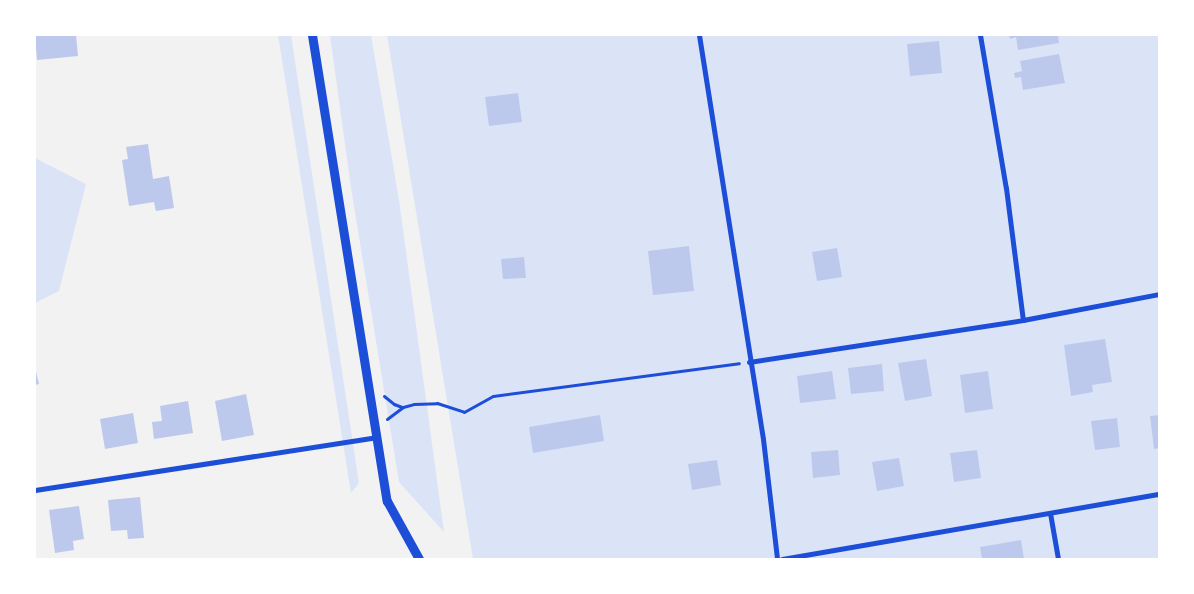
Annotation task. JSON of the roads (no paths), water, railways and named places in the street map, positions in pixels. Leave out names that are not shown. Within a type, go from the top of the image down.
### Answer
[{"type":"street","points":[[312,35],[387,501],[418,559]]},
{"type":"street","points":[[699,35],[749,362],[763,439],[776,559]]},
{"type":"street","points":[[980,35],[1006,188],[1024,320]]},
{"type":"street","points":[[749,362],[1024,320],[1159,294]]},
{"type":"street","points":[[35,490],[376,437]]},
{"type":"street","points":[[782,559],[1159,494]]},
{"type":"street","points":[[1050,513],[1058,559]]}]
